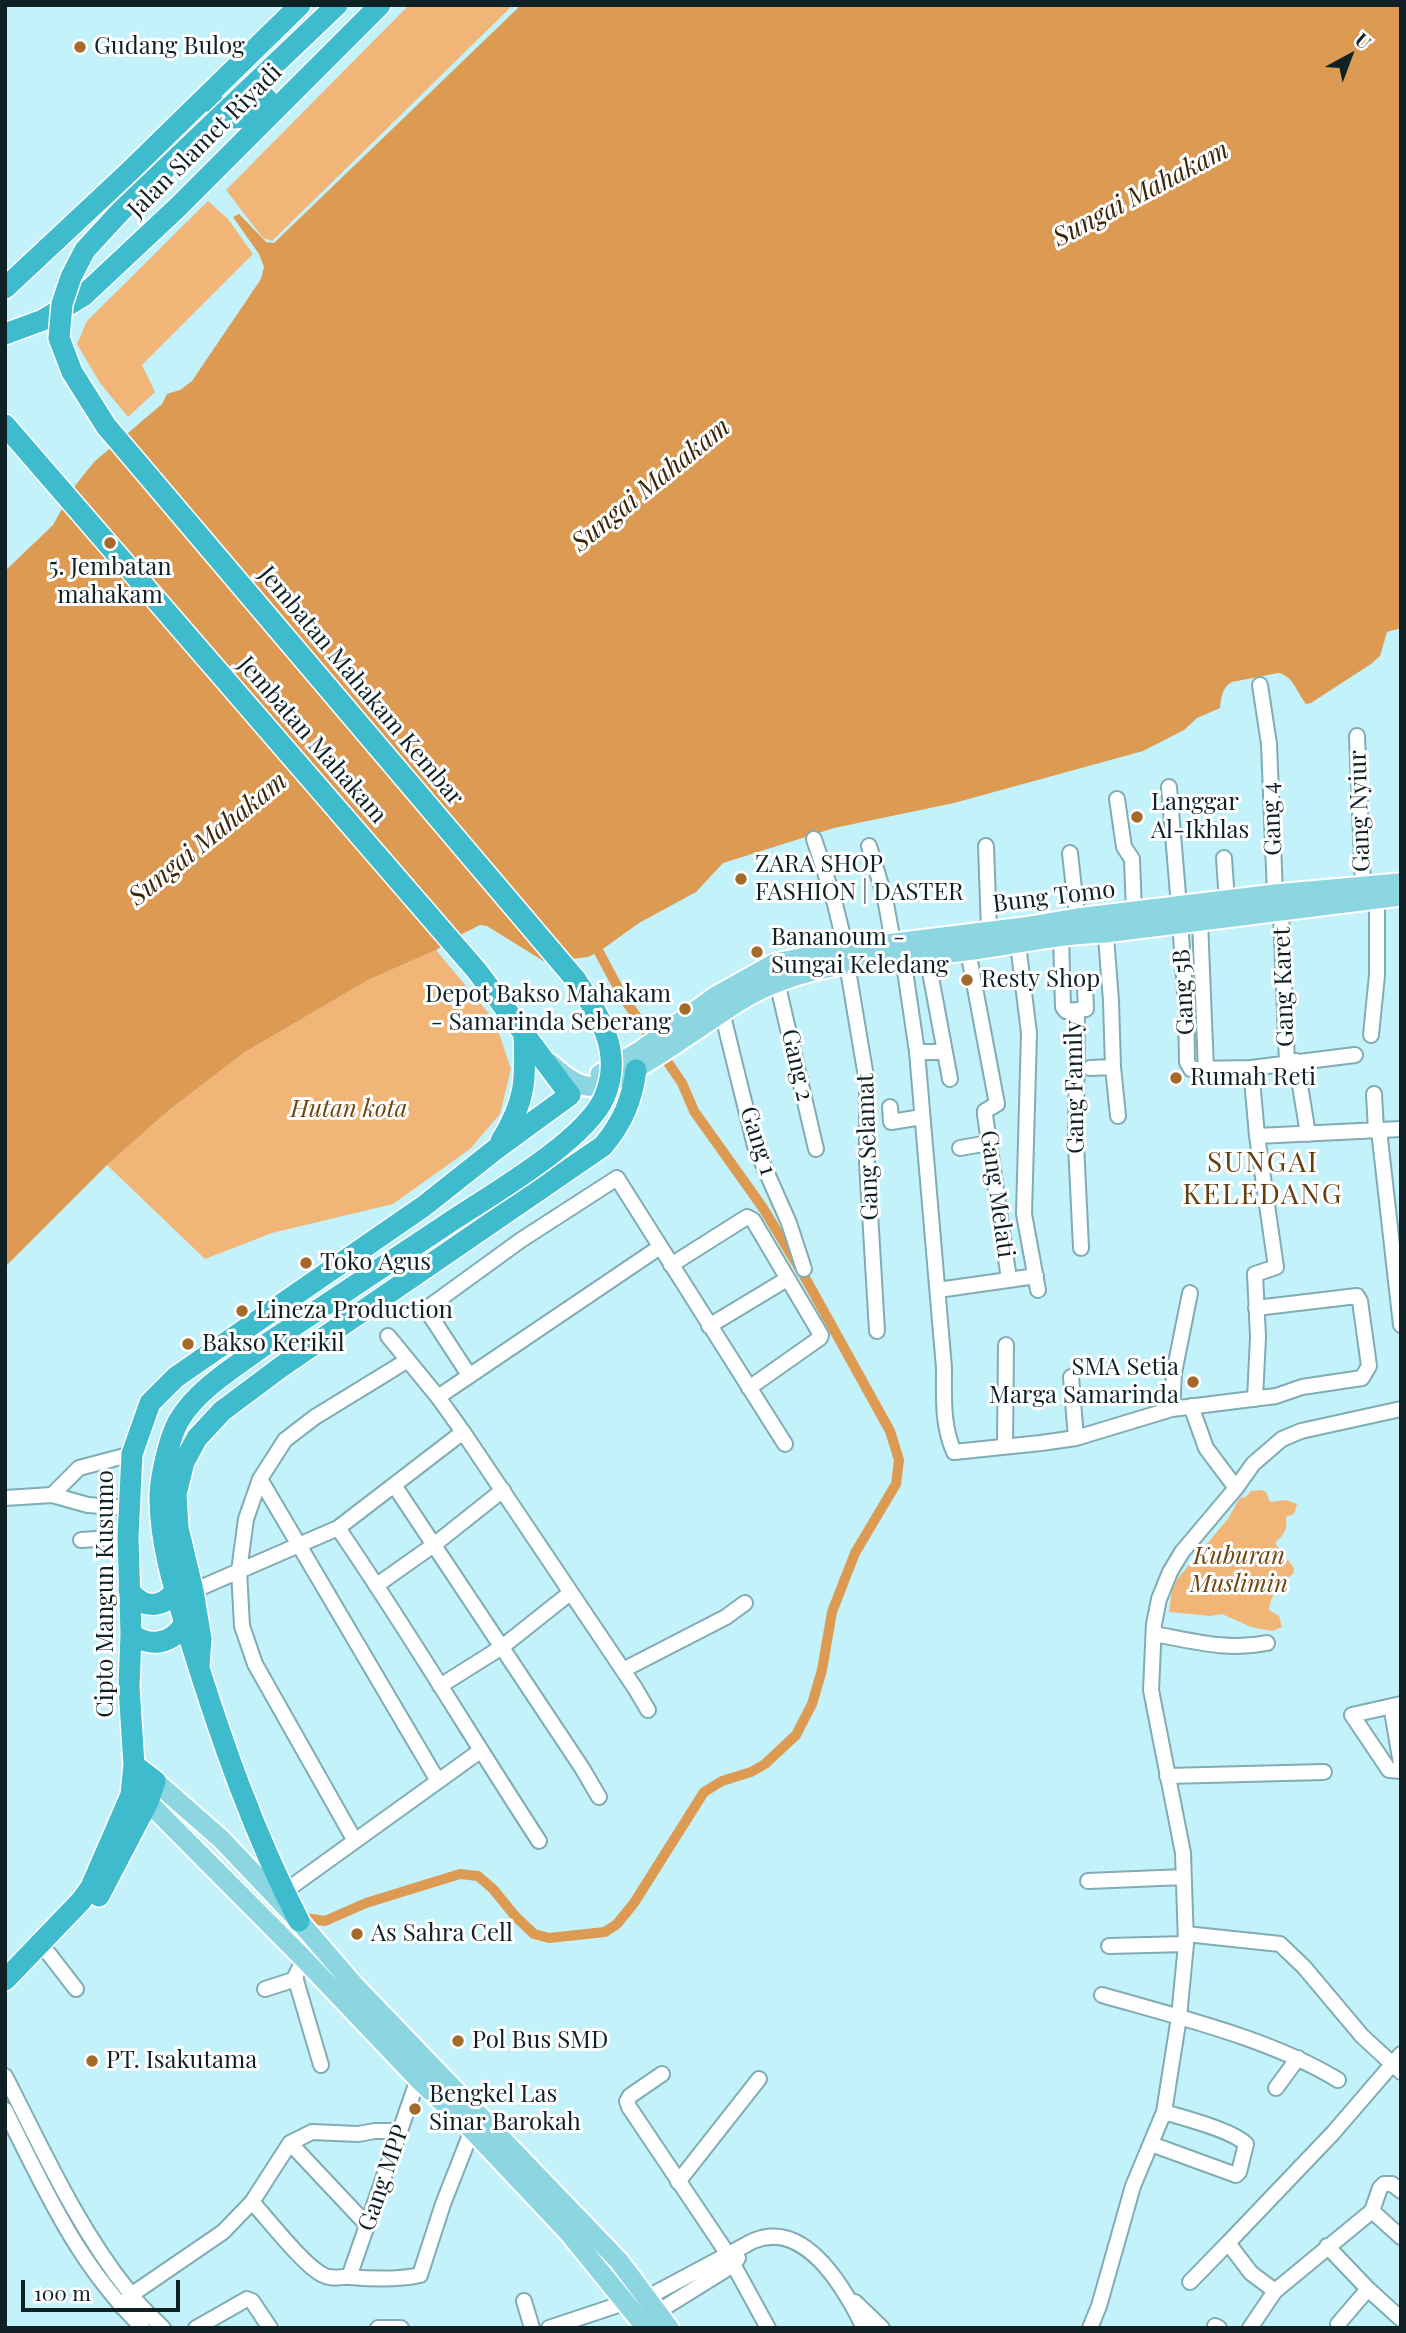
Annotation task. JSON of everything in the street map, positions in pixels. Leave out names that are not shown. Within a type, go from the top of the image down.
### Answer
[{"type":"highway","name":"Jalan Slamet Riyadi","points":[[5,288],[300,5]]},
{"type":"highway","name":"Jalan Slamet Riyadi","points":[[106,426],[72,372],[60,338],[62,304],[71,277],[85,250],[121,211],[337,5]]},
{"type":"highway","name":"Jalan Slamet Riyadi","points":[[5,334],[43,320],[83,296],[178,207],[379,6]]},
{"type":"highway","points":[[212,92],[215,108],[223,116],[239,119],[248,116],[351,20],[363,11],[379,6]]},
{"type":"highway","name":"Jembatan Mahakam","points":[[5,425],[477,971],[545,1059],[576,1090]]},
{"type":"highway","name":"Jembatan Mahakam Kembar","points":[[106,426],[576,980],[601,1017],[611,1050],[611,1075],[605,1097],[594,1116],[550,1155],[265,1345],[202,1392],[178,1422],[167,1455],[160,1492],[162,1529],[184,1591]]},
{"type":"highway","points":[[496,1149],[517,1115],[521,1101],[525,1080],[524,1034]]},
{"type":"highway","points":[[299,1921],[260,1840],[185,1623],[176,1494],[184,1462],[197,1438],[222,1411],[281,1367],[604,1146],[627,1111],[636,1069]]},
{"type":"highway","name":"Cipto Mangun Kusumo","points":[[5,1998],[49,1954],[98,1898],[110,1879],[144,1792],[134,1765],[129,1687],[131,1634],[128,1537],[132,1454],[150,1403],[176,1377],[424,1206],[576,1090]]},
{"type":"highway","points":[[129,1590],[135,1598],[152,1605],[162,1604],[184,1591]]},
{"type":"highway","points":[[184,1591],[201,1639],[199,1667]]},
{"type":"highway","points":[[131,1634],[150,1643],[161,1642],[180,1632],[185,1623]]},
{"type":"highway","name":"Cipto Mangun Kusumo","points":[[5,1980],[81,1901],[144,1792]]},
{"type":"main road","name":"Bung Tomo","points":[[1105,924],[1133,912],[1179,914],[1200,921],[1281,902],[1370,891],[1401,883]]},
{"type":"main road","name":"Bung Tomo","points":[[1370,891],[1401,896]]},
{"type":"main road","name":"Bung Tomo","points":[[898,950],[927,956],[968,951],[1018,944],[1072,929],[1179,914],[1227,901],[1281,902]]},
{"type":"main road","name":"Bung Tomo","points":[[576,1090],[601,1084],[636,1069],[775,963],[898,950],[989,930],[1072,929]]},
{"type":"main road","name":"Bung Tomo","points":[[576,1090],[719,1004],[847,956]]},
{"type":"main road","points":[[144,1792],[221,1839],[299,1921],[347,1991],[418,2079],[472,2130],[569,2233],[646,2328]]},
{"type":"main road","points":[[144,1792],[304,1959],[347,1991],[620,2260],[669,2328]]},
{"type":"street","name":"Gang 4","points":[[1260,685],[1269,744],[1281,902]]},
{"type":"street","name":"Gang Nyiur","points":[[1357,736],[1377,975],[1371,1035]]},
{"type":"street","name":"Gang 5B","points":[[1169,787],[1186,1005],[1187,1062],[1191,1069],[1206,1070]]},
{"type":"street","points":[[1117,799],[1124,847],[1132,858],[1133,912]]},
{"type":"street","name":"Gang Selamat","points":[[814,839],[834,900],[847,956],[867,1083],[867,1162],[877,1331]]},
{"type":"street","points":[[869,846],[898,950],[916,1052],[938,1290],[944,1368],[944,1412],[949,1441],[954,1452],[1076,1438],[1172,1409],[1276,1396],[1302,1387],[1362,1378],[1369,1366],[1360,1301],[1357,1296],[1256,1308]]},
{"type":"street","points":[[986,846],[989,930]]},
{"type":"street","points":[[1070,853],[1072,929]]},
{"type":"street","points":[[1224,858],[1227,901]]},
{"type":"street","name":"Gang Karet","points":[[1281,902],[1291,1062],[1308,1133]]},
{"type":"street","points":[[1200,921],[1206,1070],[1251,1068],[1355,1055]]},
{"type":"street","points":[[1105,924],[1118,1116]]},
{"type":"street","name":"Gang Family","points":[[1072,929],[1063,1007],[1066,1011],[1077,1010],[1076,1144],[1081,1248]]},
{"type":"street","points":[[938,1290],[1009,1279],[1037,1283],[1024,1214],[1029,1033],[1018,944]]},
{"type":"street","name":"Gang Melati","points":[[968,951],[997,1104],[985,1111],[1009,1279]]},
{"type":"street","points":[[927,956],[950,1079]]},
{"type":"street","name":"Gang 2","points":[[777,982],[816,1149]]},
{"type":"street","points":[[1077,1010],[1086,1009],[1085,986]]},
{"type":"street","name":"Gang 1","points":[[719,1004],[755,1146],[789,1223],[804,1269]]},
{"type":"street","points":[[916,1052],[944,1052]]},
{"type":"street","points":[[1090,1068],[1113,1067]]},
{"type":"street","points":[[1251,1068],[1257,1136],[1276,1267],[1255,1274],[1258,1337],[1255,1399]]},
{"type":"street","points":[[1374,1094],[1401,1325]]},
{"type":"street","points":[[890,1107],[891,1122],[922,1117]]},
{"type":"street","points":[[1257,1136],[1401,1129]]},
{"type":"street","points":[[960,1148],[989,1143]]},
{"type":"street","points":[[469,1375],[426,1309],[521,1240],[617,1178],[785,1444]]},
{"type":"street","points":[[671,1265],[747,1217],[753,1220],[821,1335],[750,1388]]},
{"type":"street","points":[[438,1397],[660,1247]]},
{"type":"street","points":[[709,1326],[787,1279]]},
{"type":"street","points":[[1172,1409],[1174,1373],[1190,1293]]},
{"type":"street","points":[[388,1336],[463,1432],[648,1710]]},
{"type":"street","points":[[1004,1446],[1006,1345]]},
{"type":"street","points":[[355,1841],[255,1664],[242,1626],[239,1571],[246,1519],[260,1479],[285,1440],[315,1417],[408,1360]]},
{"type":"street","points":[[1071,1377],[1076,1438]]},
{"type":"street","points":[[1191,1406],[1206,1448],[1236,1488]]},
{"type":"street","points":[[1090,2328],[1099,2306],[1133,2186],[1164,2112],[1179,2017],[1186,1939],[1183,1853],[1151,1690],[1159,1599],[1182,1552],[1253,1464],[1282,1439],[1301,1431],[1401,1409]]},
{"type":"street","points":[[184,1591],[239,1571],[338,1528],[463,1432]]},
{"type":"street","points":[[52,1495],[79,1468],[132,1454]]},
{"type":"street","points":[[260,1479],[438,1781]]},
{"type":"street","points":[[394,1485],[599,1797]]},
{"type":"street","points":[[377,1585],[435,1545],[503,1490]]},
{"type":"street","points":[[5,1498],[52,1495],[88,1505],[129,1508]]},
{"type":"street","points":[[338,1528],[539,1840]]},
{"type":"street","points":[[81,1540],[128,1537]]},
{"type":"street","points":[[440,1686],[502,1647],[570,1593]]},
{"type":"street","points":[[623,1670],[726,1617],[745,1603]]},
{"type":"street","points":[[1154,1634],[1220,1647],[1246,1647],[1267,1643]]},
{"type":"street","points":[[1401,1764],[1396,1708],[1352,1715],[1389,1770],[1401,1771]]},
{"type":"street","points":[[284,1892],[480,1751]]},
{"type":"street","points":[[1167,1776],[1324,1772]]},
{"type":"street","points":[[1088,1881],[1184,1877]]},
{"type":"street","points":[[1109,1946],[1186,1939],[1280,1944],[1304,1967],[1362,2036],[1398,2064],[1297,2173],[1189,2282]]},
{"type":"street","points":[[49,1954],[76,1989]]},
{"type":"street","points":[[304,1959],[296,1972],[296,1979],[321,2065]]},
{"type":"street","points":[[265,1989],[296,1979]]},
{"type":"street","points":[[1102,1995],[1179,2017],[1298,2057],[1338,2080]]},
{"type":"street","points":[[1276,2088],[1298,2057]]},
{"type":"street","points":[[662,2074],[630,2096],[627,2101],[629,2108],[730,2259],[768,2328]]},
{"type":"street","points":[[5,2076],[90,2239],[131,2295],[163,2328]]},
{"type":"street","name":"Gang MPP","points":[[349,2277],[418,2079]]},
{"type":"street","points":[[678,2182],[759,2079]]},
{"type":"street","points":[[5,2110],[49,2199],[79,2251],[121,2307],[143,2328]]},
{"type":"street","points":[[1151,2144],[1232,2175],[1239,2172],[1245,2142],[1164,2112]]},
{"type":"street","points":[[252,2202],[305,2261],[323,2275],[361,2279],[420,2275],[443,2204],[472,2130]]},
{"type":"street","points":[[121,2307],[131,2295],[223,2232],[252,2202],[290,2143],[312,2132],[358,2134],[400,2131]]},
{"type":"street","points":[[290,2143],[368,2226]]},
{"type":"street","points":[[1250,2328],[1275,2291],[1372,2211],[1384,2184],[1392,2184],[1401,2191]]},
{"type":"street","points":[[1372,2211],[1401,2237]]},
{"type":"street","points":[[653,2304],[730,2259],[747,2245],[770,2235],[794,2241],[820,2261],[848,2296],[882,2328]]},
{"type":"street","points":[[1228,2243],[1251,2273],[1275,2291]]},
{"type":"street","points":[[1327,2246],[1401,2319]]},
{"type":"street","points":[[1338,2324],[1368,2289]]},
{"type":"street","points":[[848,2296],[864,2328]]},
{"type":"street","points":[[196,2328],[247,2299],[252,2301],[270,2328]]},
{"type":"street","points":[[524,2301],[532,2328]]},
{"type":"street","points":[[549,2328],[627,2302]]},
{"type":"street","points":[[378,2328],[401,2328]]},
{"type":"green space","points":[[409,5],[513,5],[272,241],[263,238],[226,190]]},
{"type":"green space","points":[[208,201],[228,219],[253,254],[142,365],[155,392],[128,417],[100,383],[77,344],[87,321]]},
{"type":"green space","name":"Hutan kota","points":[[436,950],[495,1021],[511,1069],[500,1114],[470,1149],[393,1204],[272,1233],[205,1259],[107,1165],[169,1110],[245,1052],[370,979]]},
{"type":"green space","name":"Kuburan Muslimin","points":[[1251,1491],[1266,1492],[1270,1502],[1286,1500],[1297,1504],[1294,1514],[1286,1517],[1285,1532],[1275,1543],[1294,1568],[1293,1574],[1284,1581],[1271,1599],[1269,1610],[1279,1616],[1282,1627],[1272,1631],[1251,1627],[1222,1614],[1210,1616],[1169,1612],[1172,1589],[1178,1578],[1227,1520],[1240,1498],[1246,1497]]},
{"type":"water","name":"Sungai Mahakam","points":[[521,5],[1401,5],[1401,628],[1387,632],[1380,656],[1371,664],[1311,703],[1306,704],[1283,674],[1232,682],[1224,690],[1220,708],[1197,718],[1184,730],[1143,751],[954,803],[834,828],[723,863],[696,892],[639,923],[588,957],[545,962],[487,926],[480,925],[436,950],[370,979],[245,1052],[169,1110],[107,1165],[5,1267],[5,571],[53,525],[74,487],[94,462],[162,404],[167,394],[180,390],[192,381],[261,279],[264,267],[259,254],[233,217],[239,214],[266,242],[274,243]]},
{"type":"waterway","points":[[299,1917],[325,1921],[366,1903],[460,1874],[478,1876],[534,1934],[549,1938],[605,1932],[617,1924],[634,1903],[704,1792],[722,1781],[751,1772],[765,1764],[796,1735],[812,1704],[822,1670],[832,1612],[855,1553],[896,1484],[899,1460],[890,1431],[807,1281],[763,1208],[694,1111],[682,1083],[623,997],[592,939]]},
{"type":"place","name":"Gudang Bulog","points":[[80,47]]},
{"type":"place","name":"5. Jembatan mahakam","points":[[110,543]]},
{"type":"place","name":"Langgar Al-Ikhlas","points":[[1137,817]]},
{"type":"place","name":"ZARA SHOP FASHION | DASTER","points":[[741,879]]},
{"type":"place","name":"Bananoum - Sungai Keledang","points":[[757,952]]},
{"type":"place","name":"Resty Shop","points":[[967,980]]},
{"type":"place","name":"Depot Bakso Mahakam - Samarinda Seberang","points":[[685,1009]]},
{"type":"place","name":"Rumah Reti","points":[[1176,1078]]},
{"type":"place","name":"Toko Agus","points":[[306,1263]]},
{"type":"place","name":"Lineza Production","points":[[242,1311]]},
{"type":"place","name":"Bakso Kerikil","points":[[188,1344]]},
{"type":"place","name":"SMA Setia Marga Samarinda","points":[[1193,1382]]},
{"type":"place","name":"As Sahra Cell","points":[[357,1934]]},
{"type":"place","name":"Pol Bus SMD","points":[[458,2041]]},
{"type":"place","name":"PT. Isakutama","points":[[92,2061]]},
{"type":"place","name":"Bengkel Las Sinar Barokah","points":[[415,2109]]},
{"type":"district","name":"SUNGAI KELEDANG","points":[[1263,1179]]}]
